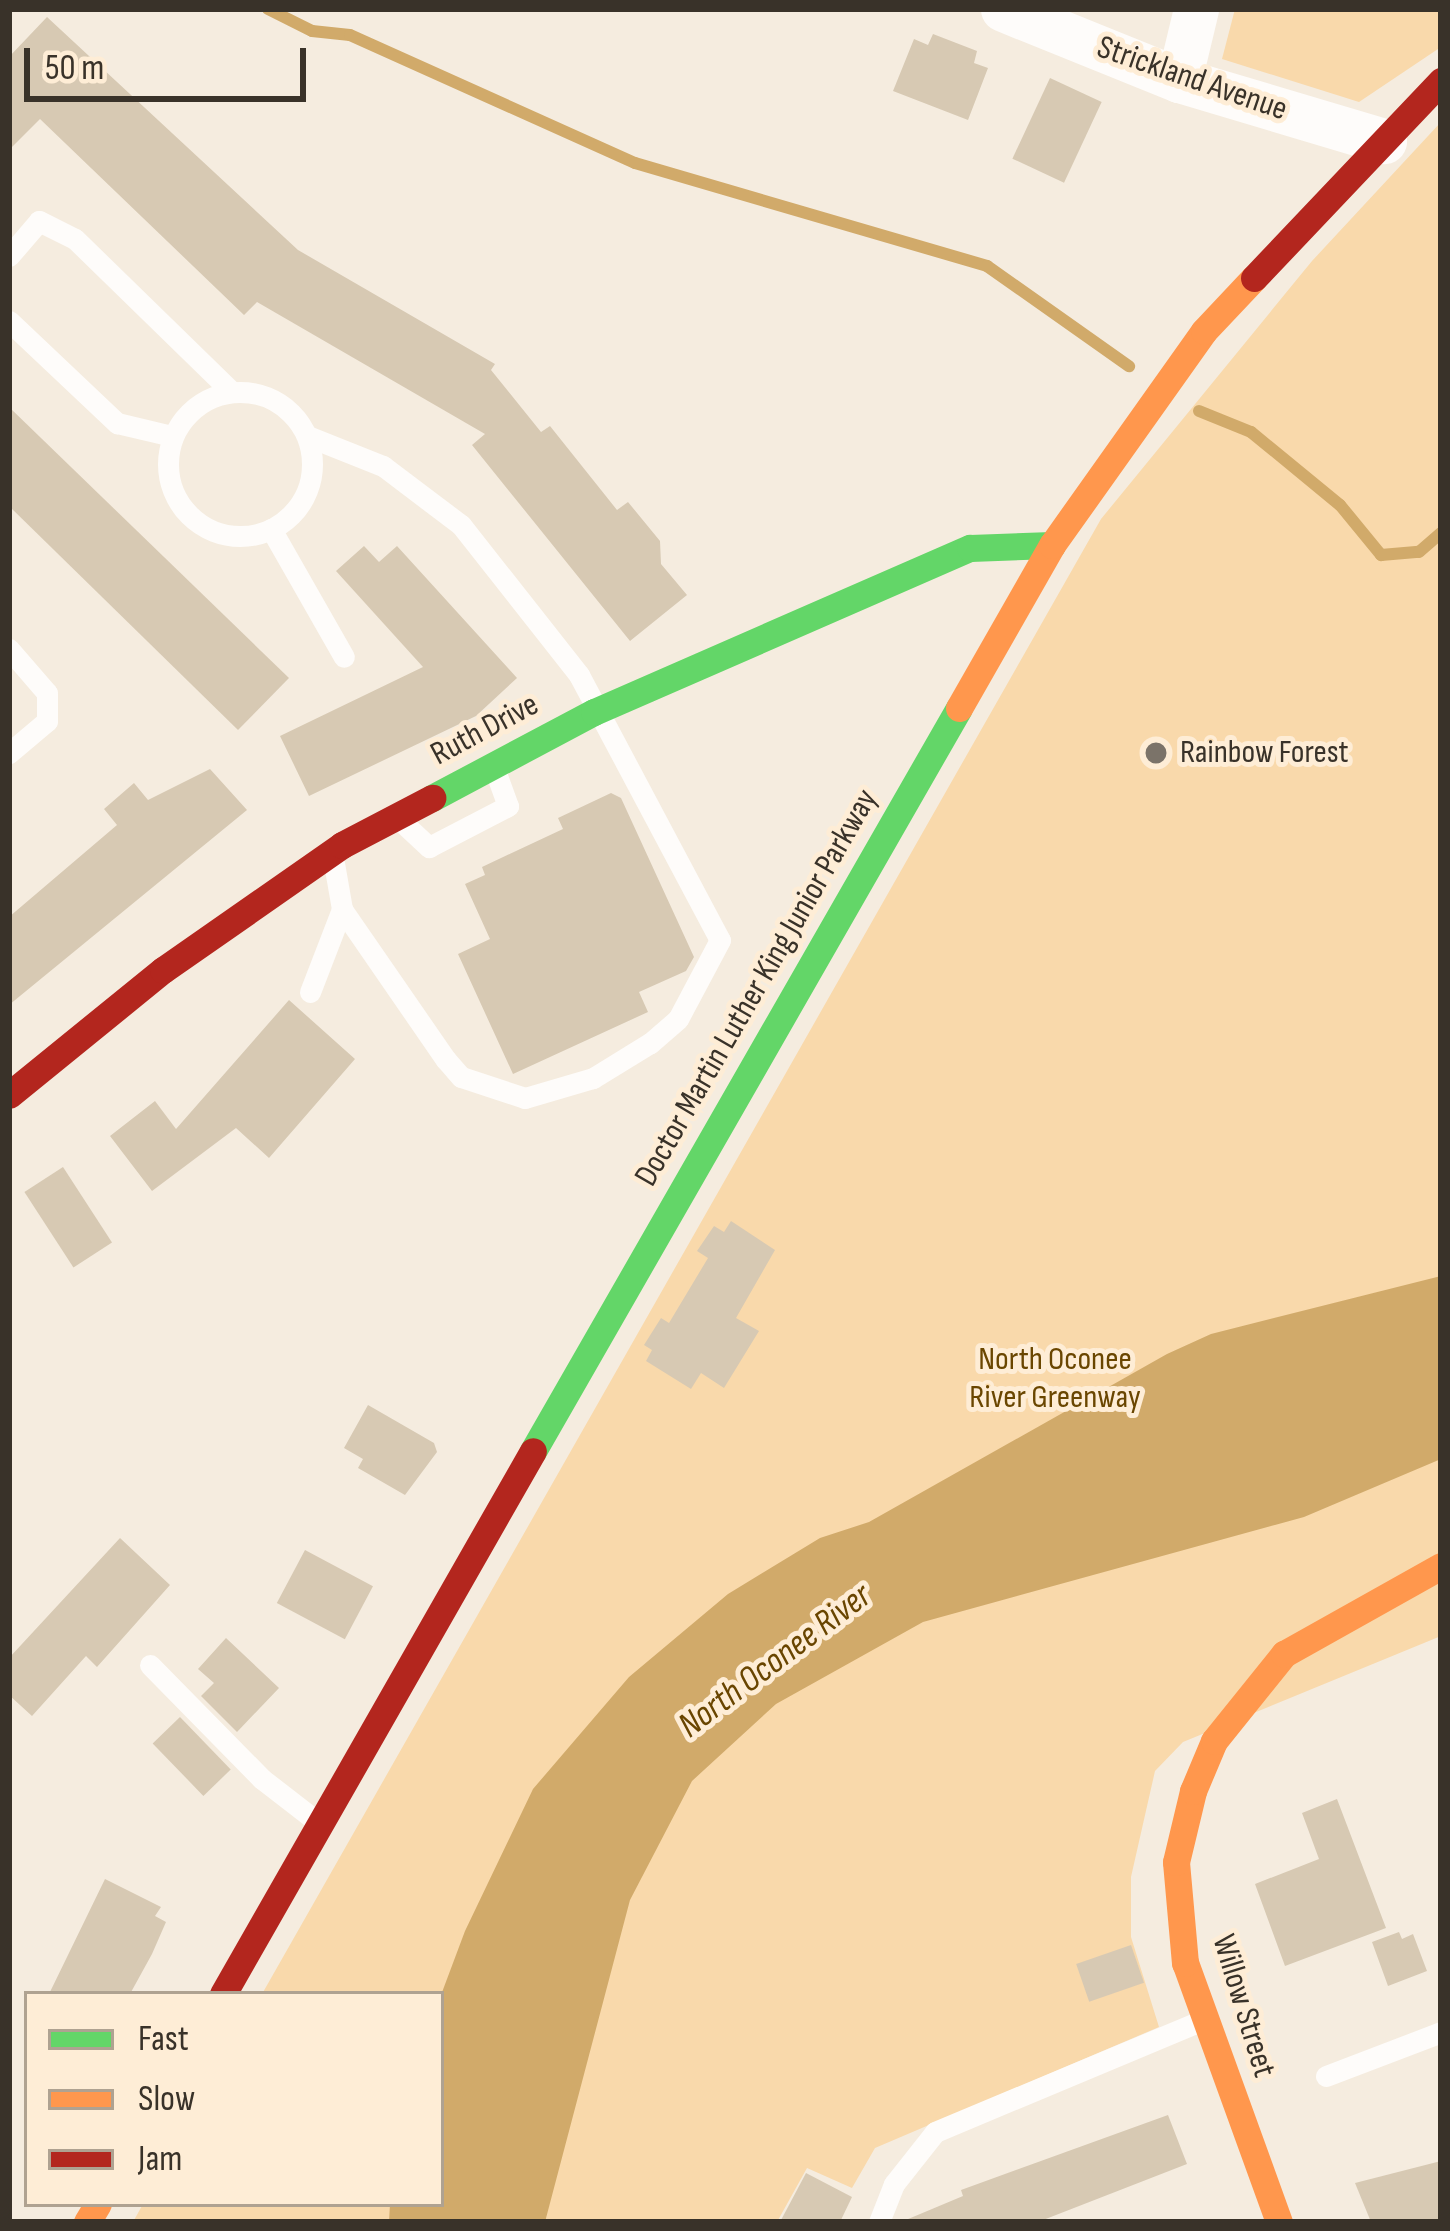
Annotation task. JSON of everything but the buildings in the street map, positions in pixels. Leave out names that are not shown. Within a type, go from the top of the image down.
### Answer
[{"type":"main road","name":"Doctor Martin Luther King Junior Parkway","points":[[226,1991],[1052,544],[1204,331],[1441,81]]},
{"type":"main road","name":"Ruth Drive","points":[[9,1095],[163,970],[332,851],[594,712],[970,548],[1052,544]]},
{"type":"main road","name":"Willow Street","points":[[1279,2222],[1185,1963],[1176,1862],[1214,1741],[1285,1654],[1441,1565]]},
{"type":"street","name":"Strickland Avenue","points":[[1003,9],[1179,80],[1384,141]]},
{"type":"street","points":[[1179,80],[1196,9]]},
{"type":"lane","points":[[9,256],[39,220],[75,238],[230,390]]},
{"type":"lane","points":[[9,321],[117,423],[172,436]]},
{"type":"lane","points":[[310,437],[307,497],[272,529],[255,537],[205,528],[173,493],[172,436],[194,407],[230,390],[272,396],[310,437],[383,466],[461,525],[560,646],[721,940],[678,1019],[650,1043],[562,1090],[525,1098],[488,1090],[446,1060],[342,909],[332,851]]},
{"type":"lane","points":[[272,529],[344,657]]},
{"type":"lane","points":[[9,649],[47,693],[47,721],[9,753]]},
{"type":"lane","points":[[398,817],[429,847],[449,837],[508,806],[494,767]]},
{"type":"lane","points":[[310,992],[342,909]]},
{"type":"lane","points":[[150,1665],[262,1778],[320,1825]]},
{"type":"lane","points":[[879,2222],[894,2184],[935,2132],[1205,2020]]},
{"type":"lane","points":[[1326,2076],[1441,2032]]},
{"type":"green space","points":[[1235,9],[1441,9],[1441,47],[1359,102],[1222,59]]},
{"type":"green space","name":"North Oconee River Greenway","points":[[1441,122],[1441,1636],[1183,1742],[1155,1771],[1131,1877],[1131,1937],[1159,2027],[875,2148],[852,2188],[807,2168],[777,2222],[133,2222],[141,2207],[444,2207],[444,1991],[264,1991],[1101,519],[1312,261]]},
{"type":"water","name":"North Oconee River","points":[[1441,1276],[1441,1459],[1304,1517],[923,1622],[776,1704],[692,1781],[630,1900],[545,2222],[389,2222],[390,2207],[444,2207],[442,1991],[465,1931],[533,1789],[629,1677],[728,1594],[820,1538],[869,1522],[1167,1354],[1211,1334]]},
{"type":"waterway","points":[[268,9],[312,31],[350,35],[635,163],[987,266],[1129,366]]},
{"type":"waterway","points":[[1199,411],[1251,432],[1340,505],[1381,555],[1419,552],[1441,533]]},
{"type":"traffic: fast","points":[[432,798],[594,712],[970,548],[1052,545]]},
{"type":"traffic: fast","points":[[533,1451],[959,708]]},
{"type":"traffic: slow","points":[[959,708],[1052,545],[1204,331],[1254,278]]},
{"type":"traffic: slow","points":[[1279,2222],[1185,1963],[1176,1862],[1193,1791],[1214,1741],[1284,1654],[1441,1566]]},
{"type":"traffic: slow","points":[[87,2222],[96,2207]]},
{"type":"traffic: jam","points":[[1254,278],[1441,81]]},
{"type":"traffic: jam","points":[[9,1095],[163,970],[342,845],[432,798]]},
{"type":"traffic: jam","points":[[225,1991],[533,1451]]},
{"type":"place","name":"Rainbow Forest","points":[[1156,753]]}]
